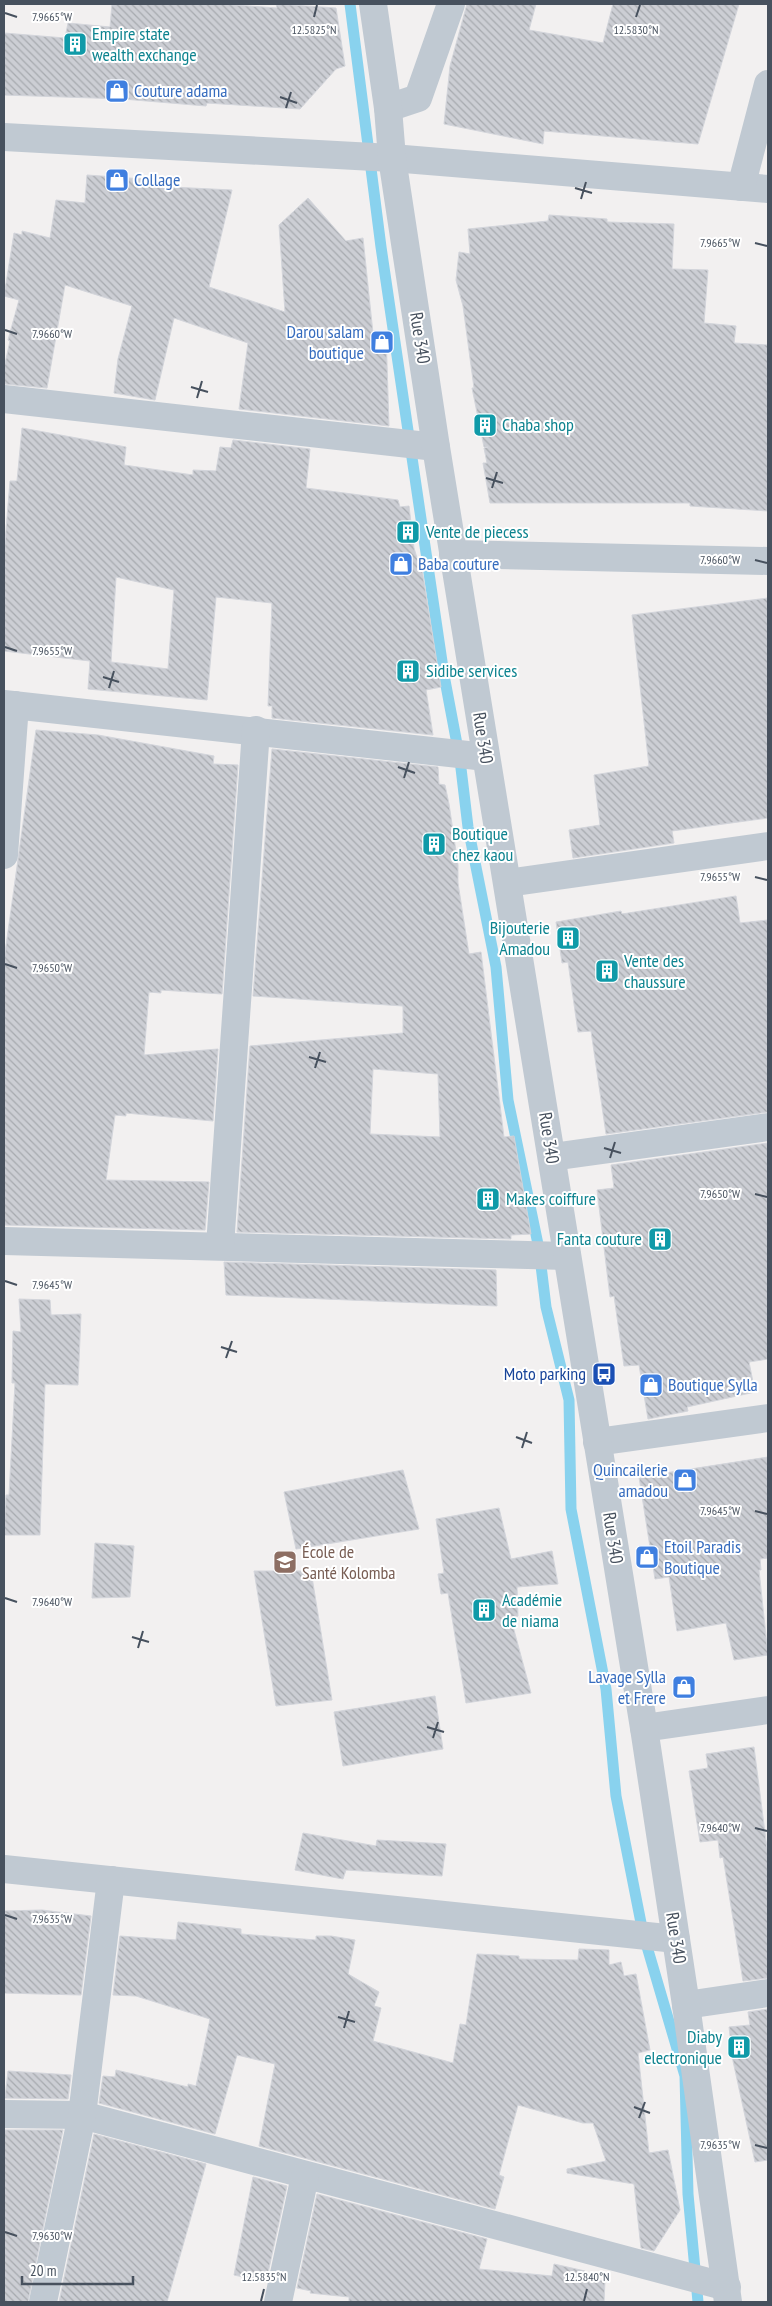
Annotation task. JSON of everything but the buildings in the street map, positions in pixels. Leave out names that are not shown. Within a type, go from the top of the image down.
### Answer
[{"type":"street","name":"Rue 340","points":[[372,4],[388,108],[392,158],[436,447],[644,1728],[728,2295]]},
{"type":"street","points":[[388,108],[418,98],[451,4]]},
{"type":"street","points":[[741,186],[768,84]]},
{"type":"street","points":[[4,137],[392,158],[768,189]]},
{"type":"street","points":[[4,399],[436,447]]},
{"type":"street","points":[[453,554],[768,560]]},
{"type":"street","points":[[4,855],[9,705],[256,730],[486,757]]},
{"type":"street","points":[[220,1246],[256,730]]},
{"type":"street","points":[[508,883],[768,846]]},
{"type":"street","points":[[552,1158],[768,1127]]},
{"type":"street","points":[[4,1241],[567,1256]]},
{"type":"street","points":[[597,1442],[768,1418]]},
{"type":"street","points":[[644,1728],[768,1710]]},
{"type":"street","points":[[4,1869],[676,1939]]},
{"type":"street","points":[[43,2302],[82,2114],[111,1880]]},
{"type":"street","points":[[686,2005],[768,1993]]},
{"type":"street","points":[[4,2114],[82,2114],[728,2295]]},
{"type":"street","points":[[278,2302],[305,2176]]},
{"type":"waterway","points":[[350,4],[381,247],[444,675],[460,760],[468,827],[496,967],[508,1100],[539,1249],[546,1307],[569,1400],[571,1509],[606,1689],[616,1796],[643,1933],[685,2076],[688,2194],[698,2302]]},
{"type":"place","name":"Empire state wealth exchange","points":[[75,44]]},
{"type":"place","name":"Couture adama","points":[[117,91]]},
{"type":"place","name":"Collage","points":[[117,180]]},
{"type":"place","name":"Darou salam boutique","points":[[382,342]]},
{"type":"place","name":"Chaba shop","points":[[485,425]]},
{"type":"place","name":"Vente de piecess","points":[[408,532]]},
{"type":"place","name":"Baba couture","points":[[401,564]]},
{"type":"place","name":"Sidibe services","points":[[408,671]]},
{"type":"place","name":"Boutique chez kaou","points":[[434,844]]},
{"type":"place","name":"Bijouterie Amadou","points":[[568,938]]},
{"type":"place","name":"Vente des chaussure","points":[[607,971]]},
{"type":"place","name":"Makes coiffure","points":[[488,1199]]},
{"type":"place","name":"Fanta couture","points":[[660,1239]]},
{"type":"place","name":"Moto parking","points":[[604,1374]]},
{"type":"place","name":"Boutique Sylla","points":[[651,1385]]},
{"type":"place","name":"Quincailerie amadou","points":[[685,1480]]},
{"type":"place","name":"Etoil Paradis Boutique","points":[[647,1557]]},
{"type":"place","name":"École de Santé Kolomba","points":[[285,1562]]},
{"type":"place","name":"Académie de niama","points":[[484,1610]]},
{"type":"place","name":"Lavage Sylla et Frere","points":[[684,1687]]},
{"type":"place","name":"Diaby electronique","points":[[739,2047]]}]
